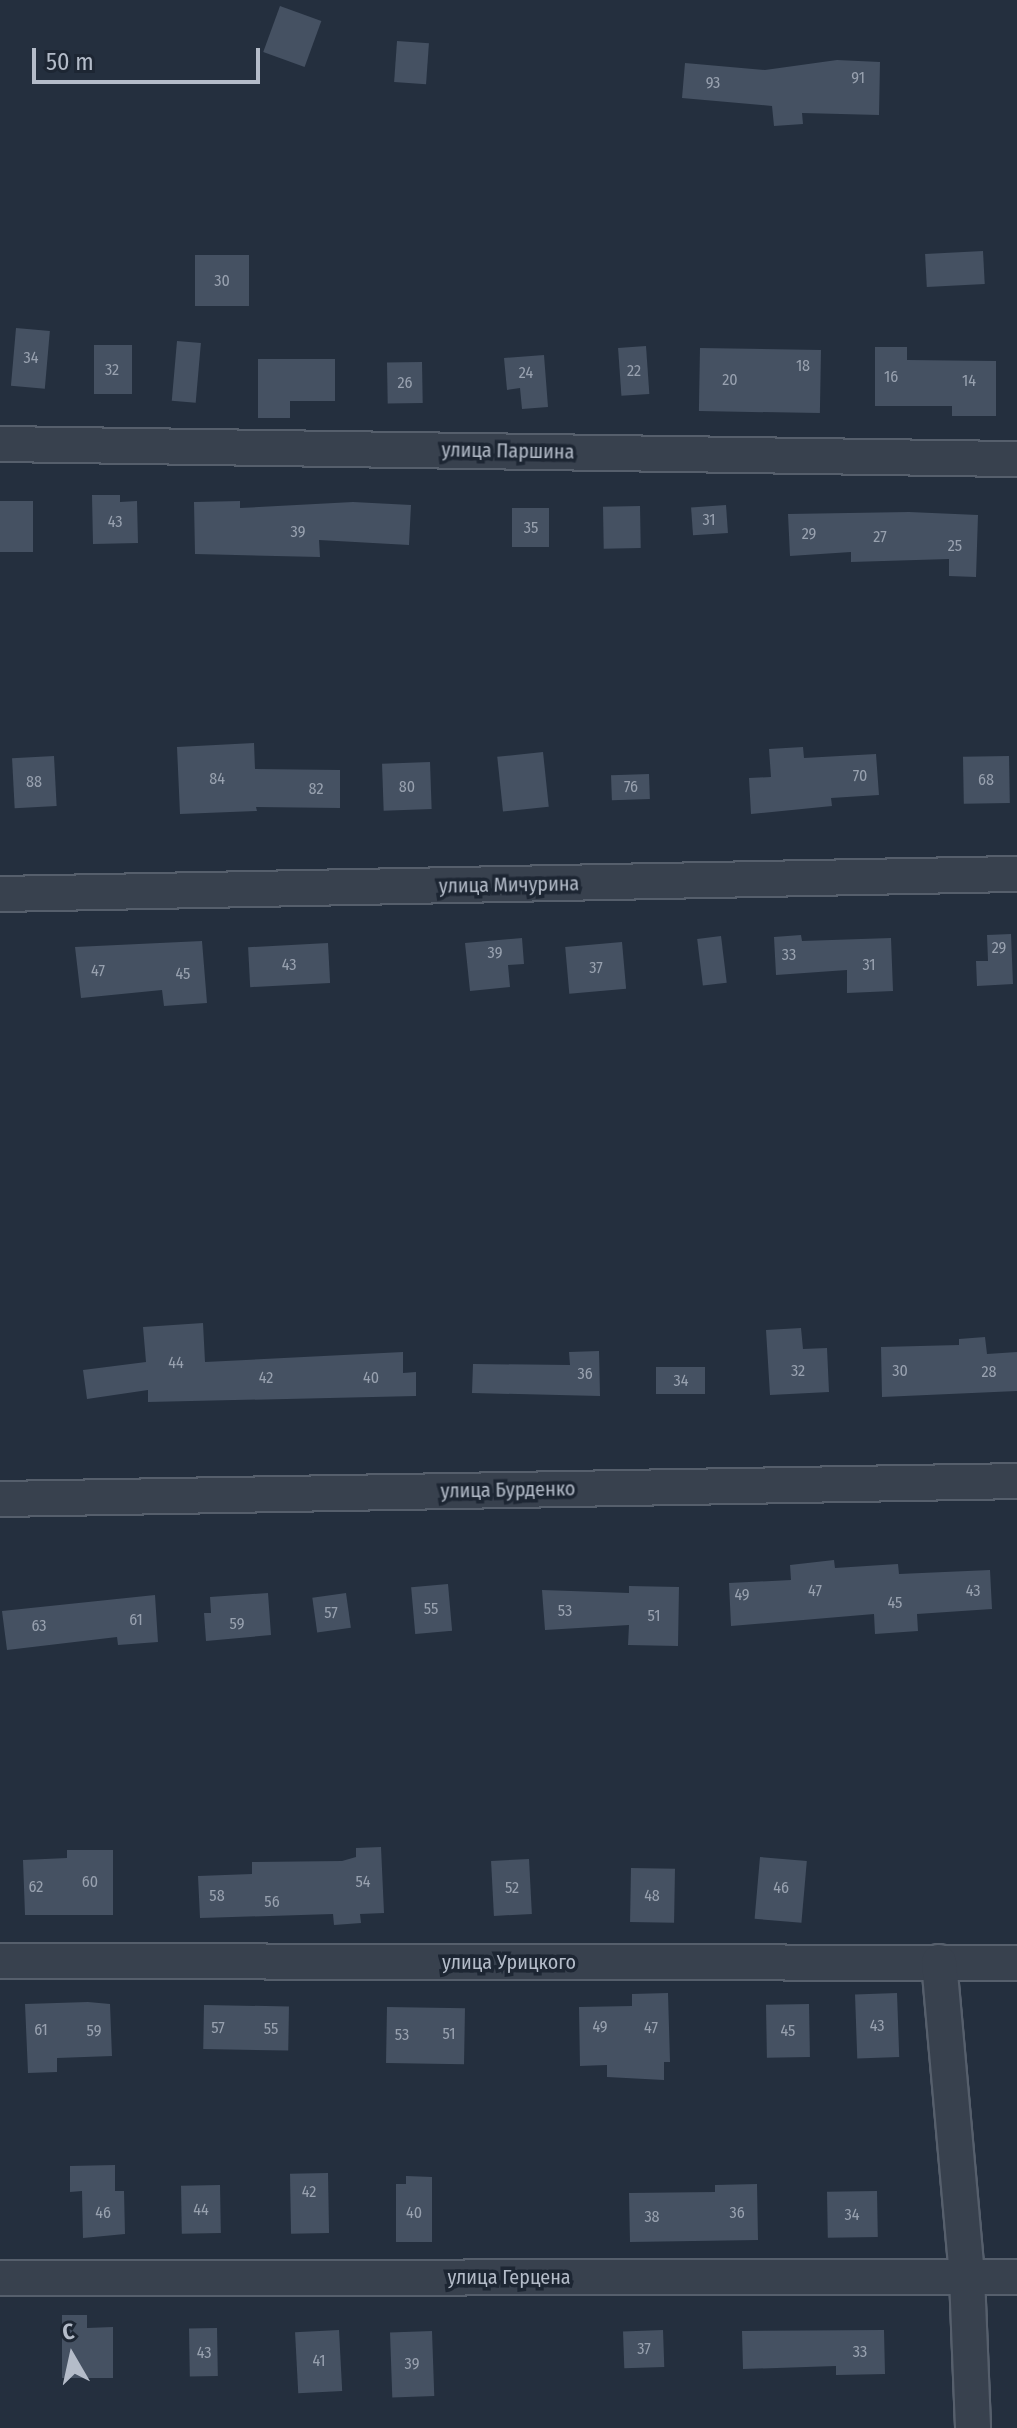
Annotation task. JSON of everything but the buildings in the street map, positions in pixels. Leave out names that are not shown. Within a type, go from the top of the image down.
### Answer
[{"type":"street","name":"улица Паршина","points":[[0,444],[1017,459]]},
{"type":"street","name":"улица Мичурина","points":[[0,894],[1017,874]]},
{"type":"street","name":"улица Бурденко","points":[[0,1499],[1017,1481]]},
{"type":"street","name":"улица Урицкого","points":[[0,1961],[1017,1963]]},
{"type":"street","points":[[939,1962],[967,2277],[973,2428]]},
{"type":"street","name":"улица Герцена","points":[[0,2278],[1017,2277]]}]
